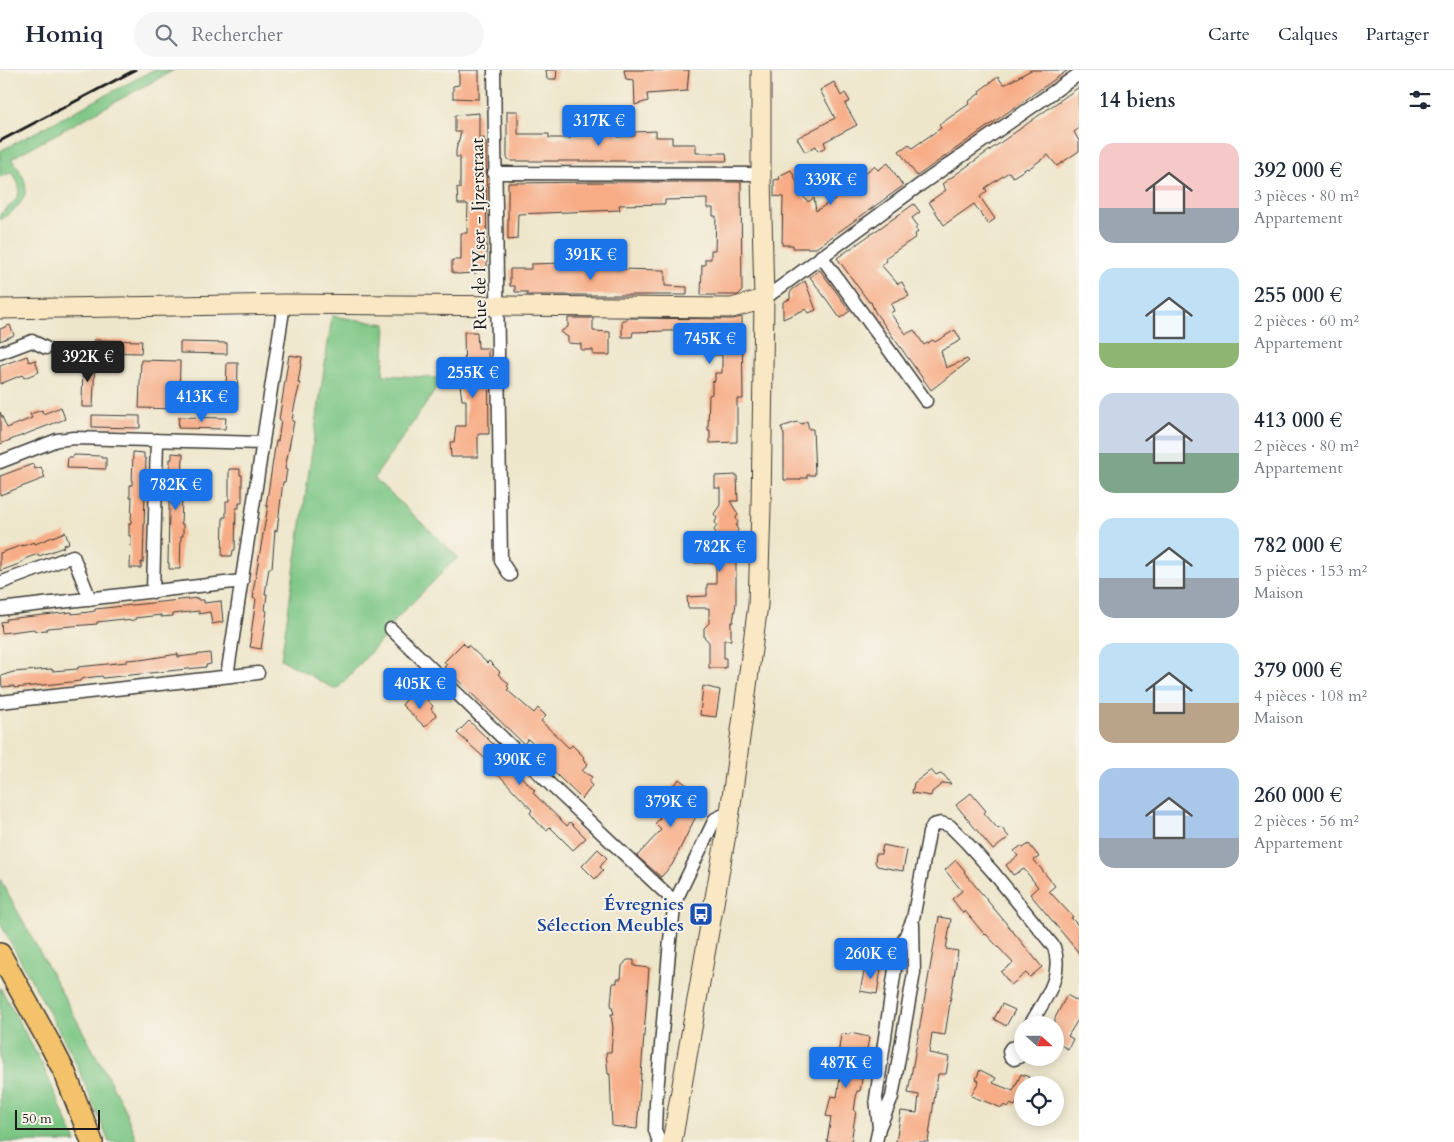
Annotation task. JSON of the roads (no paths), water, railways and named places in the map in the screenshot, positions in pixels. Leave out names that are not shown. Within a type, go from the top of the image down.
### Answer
[{"type":"highway","points":[[0,954],[65,1073],[92,1142]]},
{"type":"main road","points":[[672,1142],[730,812],[758,605],[762,498],[764,298],[760,174],[762,70]]},
{"type":"main road","points":[[0,309],[284,304],[732,308],[764,298]]},
{"type":"street","name":"Rue de l'Yser - Ijzerstraat","points":[[494,70],[494,173],[502,561],[510,575]]},
{"type":"street","points":[[764,298],[1079,74]]},
{"type":"street","points":[[494,173],[760,174]]},
{"type":"street","points":[[821,256],[926,401]]},
{"type":"street","points":[[227,676],[284,304]]},
{"type":"street","points":[[0,353],[32,341],[46,348]]},
{"type":"street","points":[[0,462],[57,440],[74,438],[263,443]]},
{"type":"street","points":[[153,592],[157,440]]},
{"type":"street","points":[[0,583],[73,556],[90,599]]},
{"type":"street","points":[[0,609],[242,581]]},
{"type":"street","points":[[391,629],[555,789],[675,902]]},
{"type":"street","points":[[0,702],[258,673]]},
{"type":"street","points":[[659,1142],[655,1130],[656,1104],[675,902],[715,819],[730,812]]},
{"type":"street","points":[[876,1142],[879,1128],[892,1097],[914,973],[913,919],[933,825],[941,823],[950,826],[960,836],[993,872],[1054,947],[1057,957],[1057,970],[1053,984],[1035,1016]]},
{"type":"street","points":[[879,1128],[876,1098],[895,969],[899,951],[913,919]]},
{"type":"railway","points":[[0,141],[135,70]]},
{"type":"place","name":"Évregnies Sélection Meubles","points":[[701,914]]}]
